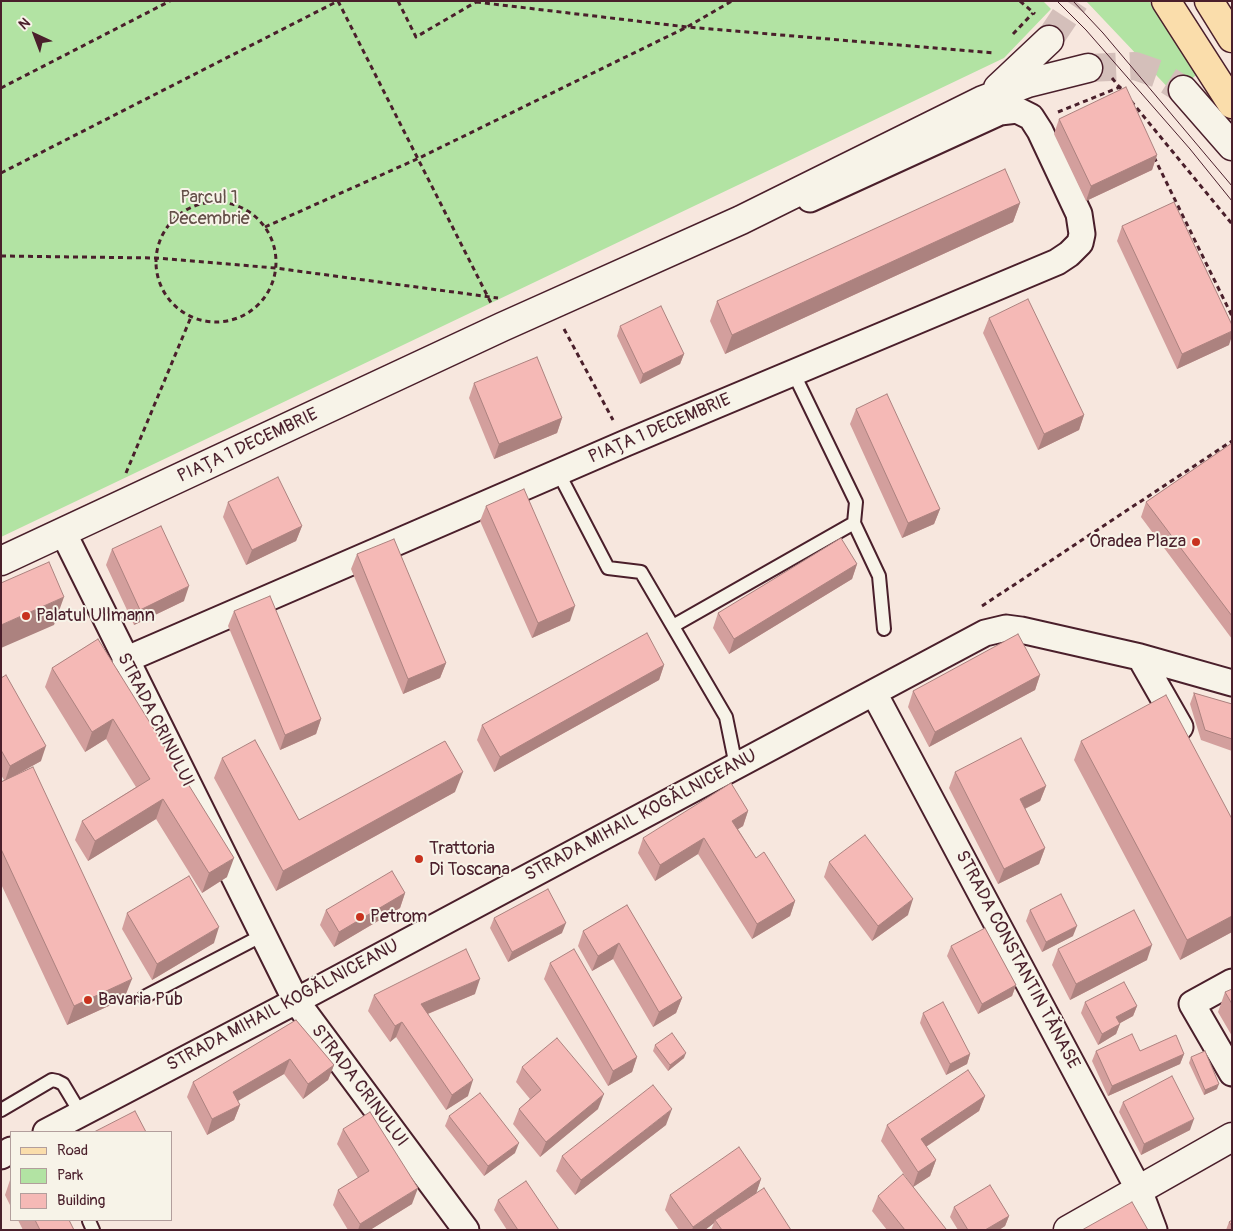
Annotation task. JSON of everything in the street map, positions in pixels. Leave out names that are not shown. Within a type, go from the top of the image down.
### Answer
[{"type":"main road","points":[[1166,1],[1231,103]]},
{"type":"main road","points":[[1209,1],[1232,38]]},
{"type":"street","name":"PIAȚA 1 DECEMBRIE","points":[[983,100],[1014,74],[1045,28]]},
{"type":"street","name":"PIAȚA 1 DECEMBRIE","points":[[1,561],[502,326],[741,220],[983,100],[1028,83],[1098,70]]},
{"type":"street","points":[[1183,90],[1232,146]]},
{"type":"street","points":[[741,220],[751,222],[768,218],[1000,112],[1017,110],[1026,114],[1037,126]]},
{"type":"street","name":"PIAȚA 1 DECEMBRIE","points":[[125,660],[558,472],[1048,266],[1070,254],[1080,243],[1082,223],[1037,126]]},
{"type":"street","name":"STRADA CRINULUI","points":[[62,532],[296,1001],[466,1230]]},
{"type":"street","name":"STRADA MIHAIL KOGĂLNICEANU","points":[[48,1131],[296,1001],[955,647],[985,633],[1006,628],[1140,657],[1232,683]]},
{"type":"street","points":[[1140,657],[1190,746]]},
{"type":"street","name":"STRADA CONSTANTIN TĂNASE","points":[[874,692],[1139,1190],[1154,1230]]},
{"type":"street","points":[[1232,982],[1192,1004],[1232,1073]]},
{"type":"street","points":[[1068,1230],[1232,1137]]},
{"type":"lane","points":[[793,372],[856,502],[854,523],[879,576],[884,629]]},
{"type":"lane","points":[[558,472],[608,568],[641,572],[726,717],[736,766]]},
{"type":"lane","points":[[672,626],[854,523]]},
{"type":"lane","points":[[144,997],[263,935]]},
{"type":"lane","points":[[1,1110],[52,1080],[64,1084],[81,1114]]},
{"type":"path","points":[[1,88],[170,1]]},
{"type":"path","points":[[1,173],[338,1],[502,326]]},
{"type":"path","points":[[398,1],[416,36],[476,2],[687,27],[994,54],[1000,47]]},
{"type":"path","points":[[265,227],[417,159],[687,27],[732,1]]},
{"type":"path","points":[[1020,1],[1045,28]]},
{"type":"path","points":[[1007,40],[1033,13]]},
{"type":"path","points":[[1098,70],[1120,87],[1232,224]]},
{"type":"path","points":[[1120,87],[1133,114]]},
{"type":"path","points":[[1037,126],[1120,87]]},
{"type":"path","points":[[1150,149],[1232,316]]},
{"type":"path","points":[[220,201],[246,209],[265,227],[275,252],[275,268],[264,297],[250,311],[231,320],[211,322],[191,317],[174,306],[162,290],[156,258],[158,244],[171,220],[194,205],[220,201]]},
{"type":"path","points":[[1,256],[156,258],[275,268],[506,299]]},
{"type":"path","points":[[552,305],[626,443]]},
{"type":"path","points":[[110,511],[191,317]]},
{"type":"path","points":[[977,610],[1232,441]]},
{"type":"green space","name":"Parcul 1 Decembrie","points":[[1,1],[1043,1],[1051,9],[1004,58],[1,537]]},
{"type":"green space","points":[[1086,1],[1149,1],[1196,75],[1175,95]]},
{"type":"building","points":[[1126,87],[1157,155],[1091,186],[1059,119]]},
{"type":"building","points":[[1005,169],[1020,203],[732,335],[717,301]]},
{"type":"building","points":[[1174,202],[1232,325],[1232,331],[1182,354],[1122,226]]},
{"type":"building","points":[[1028,299],[1084,415],[1044,434],[989,318]]},
{"type":"building","points":[[661,306],[684,354],[643,374],[620,326]]},
{"type":"building","points":[[537,357],[562,418],[499,444],[474,383]]},
{"type":"building","points":[[887,394],[940,509],[908,523],[856,409]]},
{"type":"building","name":"Oradea Plaza","points":[[1232,443],[1232,616],[1146,502]]},
{"type":"building","points":[[278,477],[302,526],[252,550],[228,502]]},
{"type":"building","points":[[524,489],[575,606],[538,623],[486,506]]},
{"type":"building","points":[[161,526],[189,586],[140,610],[112,549]]},
{"type":"building","points":[[841,538],[857,564],[734,639],[718,613]]},
{"type":"building","points":[[394,539],[446,663],[408,679],[357,554]]},
{"type":"building","points":[[49,562],[64,597],[1,625],[1,583]]},
{"type":"building","points":[[270,596],[321,719],[285,735],[234,611]]},
{"type":"building","points":[[647,633],[664,665],[500,757],[482,725]]},
{"type":"building","points":[[1018,634],[1040,675],[935,732],[913,691]]},
{"type":"building","points":[[98,639],[234,858],[209,873],[163,799],[95,841],[82,821],[150,779],[113,719],[92,732],[52,668]]},
{"type":"building","points":[[6,675],[46,746],[10,766],[1,750],[1,678]]},
{"type":"building","points":[[1194,693],[1232,704],[1232,739],[1205,730]]},
{"type":"building","points":[[1166,695],[1232,819],[1232,916],[1187,940],[1081,741]]},
{"type":"building","points":[[1021,738],[1046,786],[1020,799],[1045,848],[1004,869],[955,772]]},
{"type":"building","points":[[255,740],[299,820],[445,741],[463,772],[283,871],[222,758]]},
{"type":"building","points":[[33,767],[132,979],[74,1006],[1,849],[1,782]]},
{"type":"building","points":[[731,783],[748,811],[732,821],[756,858],[764,852],[795,901],[757,924],[704,838],[660,865],[643,838]]},
{"type":"building","points":[[865,835],[913,899],[878,926],[829,862]]},
{"type":"building","points":[[392,871],[405,893],[339,932],[326,910]]},
{"type":"building","points":[[189,876],[219,927],[157,964],[127,913]]},
{"type":"building","points":[[548,889],[566,923],[512,952],[494,918]]},
{"type":"building","points":[[1061,894],[1077,926],[1046,942],[1030,910]]},
{"type":"building","points":[[627,905],[682,998],[659,1012],[619,943],[598,956],[583,931]]},
{"type":"building","points":[[1134,910],[1152,945],[1076,984],[1058,949]]},
{"type":"building","points":[[985,928],[1016,985],[982,1004],[951,946]]},
{"type":"building","points":[[466,949],[480,979],[421,1004],[473,1080],[452,1095],[402,1022],[395,1026],[374,995]]},
{"type":"building","points":[[574,949],[637,1057],[613,1071],[550,963]]},
{"type":"building","points":[[1124,982],[1137,1006],[1116,1017],[1120,1024],[1102,1034],[1085,1002]]},
{"type":"building","points":[[1232,989],[1232,1004],[1225,992]]},
{"type":"building","points":[[943,1002],[970,1054],[950,1064],[923,1013]]},
{"type":"building","points":[[296,1020],[334,1065],[308,1084],[290,1059],[233,1092],[240,1105],[212,1119],[193,1082]]},
{"type":"building","points":[[672,1033],[686,1053],[670,1065],[655,1045]]},
{"type":"building","points":[[1132,1034],[1140,1051],[1176,1035],[1184,1054],[1112,1086],[1096,1051]]},
{"type":"building","points":[[557,1038],[604,1094],[546,1142],[519,1109],[541,1090],[522,1067]]},
{"type":"building","points":[[1205,1051],[1219,1084],[1205,1090],[1191,1057]]},
{"type":"building","points":[[968,1070],[985,1096],[921,1139],[936,1160],[918,1172],[887,1125]]},
{"type":"building","points":[[1172,1076],[1194,1119],[1144,1144],[1123,1102]]},
{"type":"building","points":[[653,1085],[672,1109],[581,1180],[562,1156]]},
{"type":"building","points":[[480,1093],[519,1143],[488,1166],[449,1116]]},
{"type":"building","points":[[135,1111],[145,1131],[96,1131]]},
{"type":"building","points":[[370,1112],[418,1188],[360,1224],[338,1190],[369,1171],[343,1129]]},
{"type":"building","points":[[739,1147],[761,1179],[693,1227],[670,1195]]},
{"type":"building","points":[[903,1174],[945,1230],[905,1230],[878,1196]]},
{"type":"building","points":[[526,1181],[559,1230],[518,1230],[498,1200]]},
{"type":"building","points":[[990,1185],[1009,1216],[985,1230],[968,1230],[954,1207]]},
{"type":"building","points":[[764,1188],[791,1230],[722,1230],[715,1220]]},
{"type":"building","points":[[1132,1202],[1148,1230],[1082,1230]]},
{"type":"building","points":[[36,1221],[70,1221],[74,1230],[40,1230]]},
{"type":"tunnel","points":[[1049,40],[1075,1]]},
{"type":"tunnel","points":[[1088,68],[1135,66],[1158,74],[1183,90]]},
{"type":"tram line","points":[[1057,1],[1086,30],[1190,149],[1232,201]]},
{"type":"tram line","points":[[1073,1],[1103,33],[1232,186]]},
{"type":"place","name":"Oradea Plaza","points":[[1196,542]]},
{"type":"place","name":"Palatul Ullmann","points":[[26,616]]},
{"type":"place","name":"Trattoria Di Toscana","points":[[419,859]]},
{"type":"place","name":"Petrom","points":[[360,917]]},
{"type":"place","name":"Bavaria Pub","points":[[88,1000]]}]
